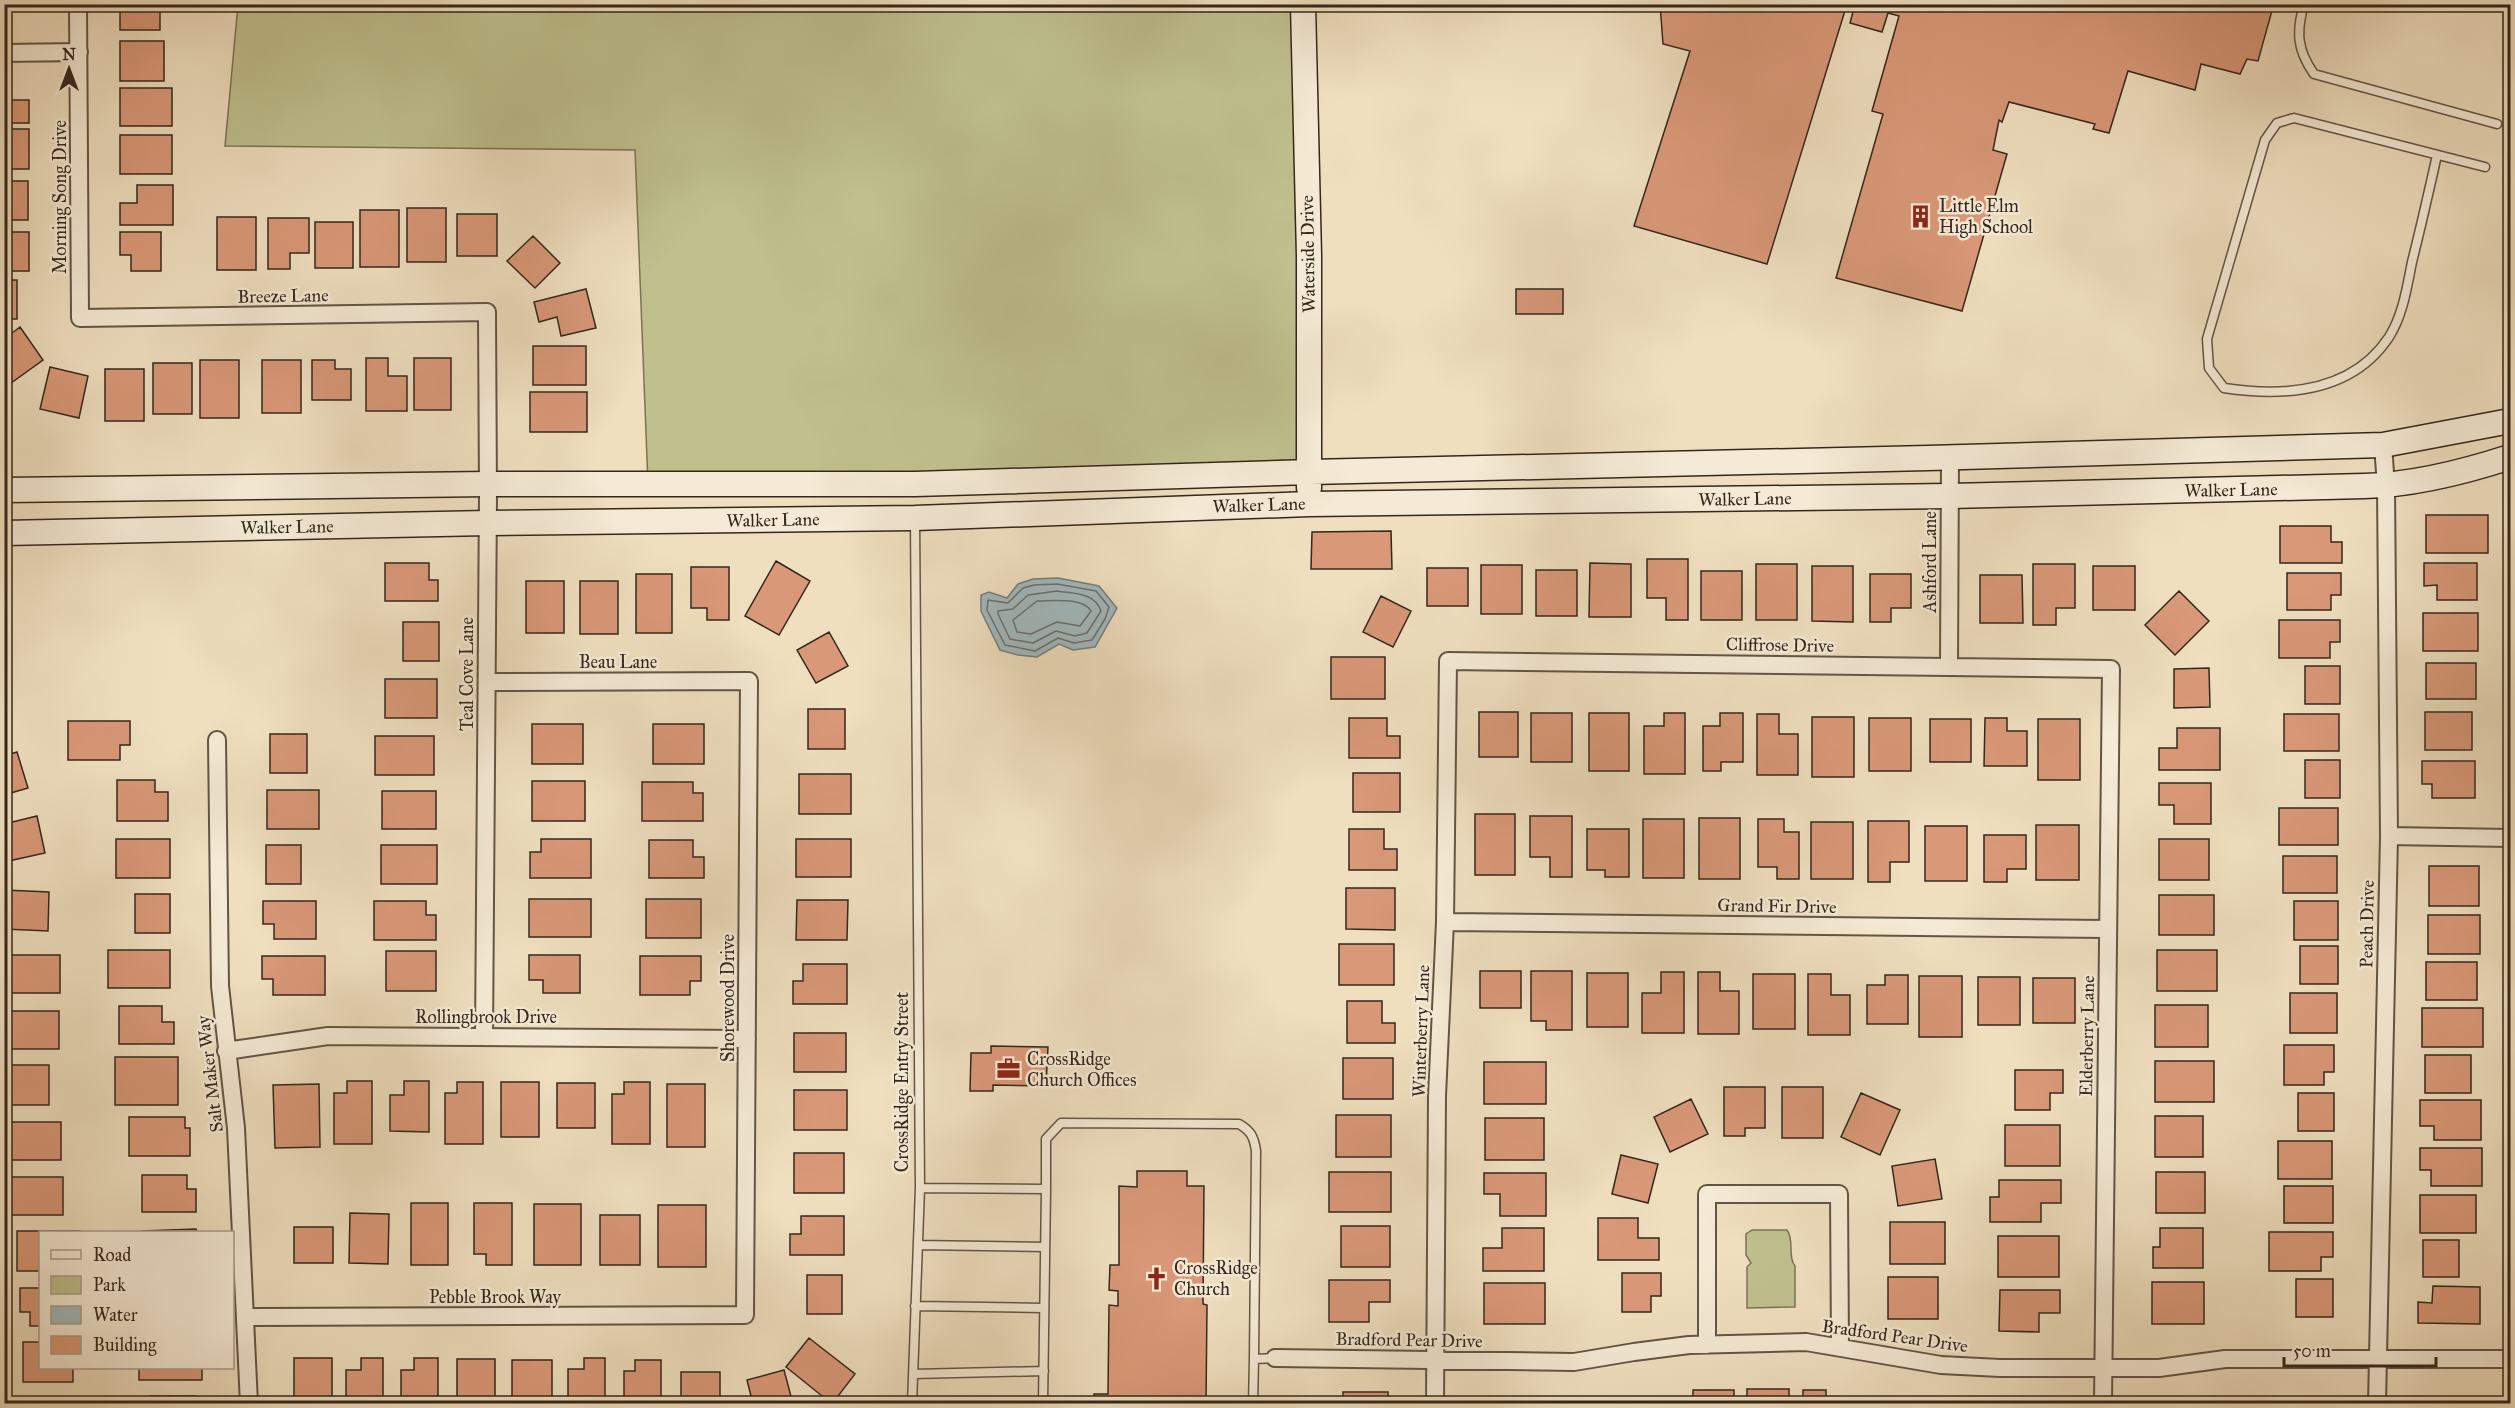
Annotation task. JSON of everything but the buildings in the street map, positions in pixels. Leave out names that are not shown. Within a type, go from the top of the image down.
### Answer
[{"type":"street","name":"Morning Song Drive","points":[[78,4],[80,318]]},
{"type":"street","name":"Waterside Drive","points":[[1304,4],[1309,256],[1309,504]]},
{"type":"street","points":[[4,53],[78,52]]},
{"type":"street","name":"Breeze Lane","points":[[80,318],[487,312]]},
{"type":"street","name":"Teal Cove Lane","points":[[484,1037],[487,312]]},
{"type":"street","name":"Walker Lane","points":[[4,533],[301,526],[648,484],[915,484],[2383,445],[2511,421]]},
{"type":"street","name":"Peach Drive","points":[[2377,1404],[2389,836],[2386,486],[2383,445]]},
{"type":"street","name":"Walker Lane","points":[[4,490],[70,489],[915,518],[1309,504],[1950,496],[2386,486],[2478,468],[2511,457]]},
{"type":"street","name":"Ashford Lane","points":[[1948,667],[1950,458]]},
{"type":"street","points":[[915,484],[915,518]]},
{"type":"street","points":[[4,501],[20,501],[70,489]]},
{"type":"street","name":"Cliffrose Drive","points":[[1448,661],[2111,669]]},
{"type":"street","name":"Winterberry Lane","points":[[1435,1404],[1437,1096],[1445,922],[1448,661]]},
{"type":"street","name":"Elderberry Lane","points":[[2103,1404],[2111,669]]},
{"type":"street","name":"Beau Lane","points":[[486,682],[749,681]]},
{"type":"street","name":"Shorewood Drive","points":[[745,1315],[749,681]]},
{"type":"street","name":"Salt Maker Way","points":[[217,740],[220,986],[236,1128],[249,1404]]},
{"type":"street","points":[[2389,836],[2511,838]]},
{"type":"street","name":"Grand Fir Drive","points":[[1445,922],[2108,928]]},
{"type":"street","name":"Rollingbrook Drive","points":[[226,1051],[327,1036],[747,1039]]},
{"type":"street","points":[[1707,1345],[1707,1194],[1839,1194],[1840,1348]]},
{"type":"street","name":"Pebble Brook Way","points":[[245,1317],[745,1315]]},
{"type":"street","name":"Bradford Pear Drive","points":[[1275,1358],[1574,1362],[1634,1352],[1707,1345],[1806,1342],[1941,1365],[2000,1368],[2159,1368],[2225,1359],[2511,1359]]},
{"type":"lane","points":[[2304,4],[2299,38],[2303,58],[2314,74],[2498,124]]},
{"type":"lane","points":[[2438,155],[2402,307],[2389,336],[2368,361],[2346,377],[2319,387],[2289,393],[2254,393],[2224,388],[2209,368],[2207,339],[2265,141],[2277,123],[2294,118],[2485,167]]},
{"type":"lane","name":"CrossRidge Entry Street","points":[[915,518],[920,1188],[1046,1189]]},
{"type":"lane","points":[[1043,1404],[1046,1139],[1061,1123],[1239,1124],[1249,1130],[1254,1138],[1256,1151],[1253,1404]]},
{"type":"lane","points":[[912,1404],[920,1188]]},
{"type":"lane","points":[[918,1245],[1045,1246]]},
{"type":"lane","points":[[915,1306],[1044,1308]]},
{"type":"lane","points":[[1254,1359],[1275,1358]]},
{"type":"lane","points":[[913,1374],[1044,1371]]},
{"type":"green space","points":[[238,5],[1300,5],[1310,472],[648,484],[635,150],[225,146]]},
{"type":"green space","points":[[1752,1230],[1787,1230],[1795,1266],[1795,1307],[1747,1308],[1747,1267],[1751,1263],[1746,1255],[1746,1234]]},
{"type":"water","points":[[1058,578],[1099,586],[1117,608],[1095,647],[1073,650],[1059,644],[1037,657],[1000,650],[981,611],[981,595],[989,592],[1007,598],[1018,584],[1033,579]]},
{"type":"place","name":"Little Elm High School","points":[[1921,216]]},
{"type":"place","name":"CrossRidge Church Offices","points":[[1009,1069]]},
{"type":"place","name":"CrossRidge Church","points":[[1156,1278]]}]
